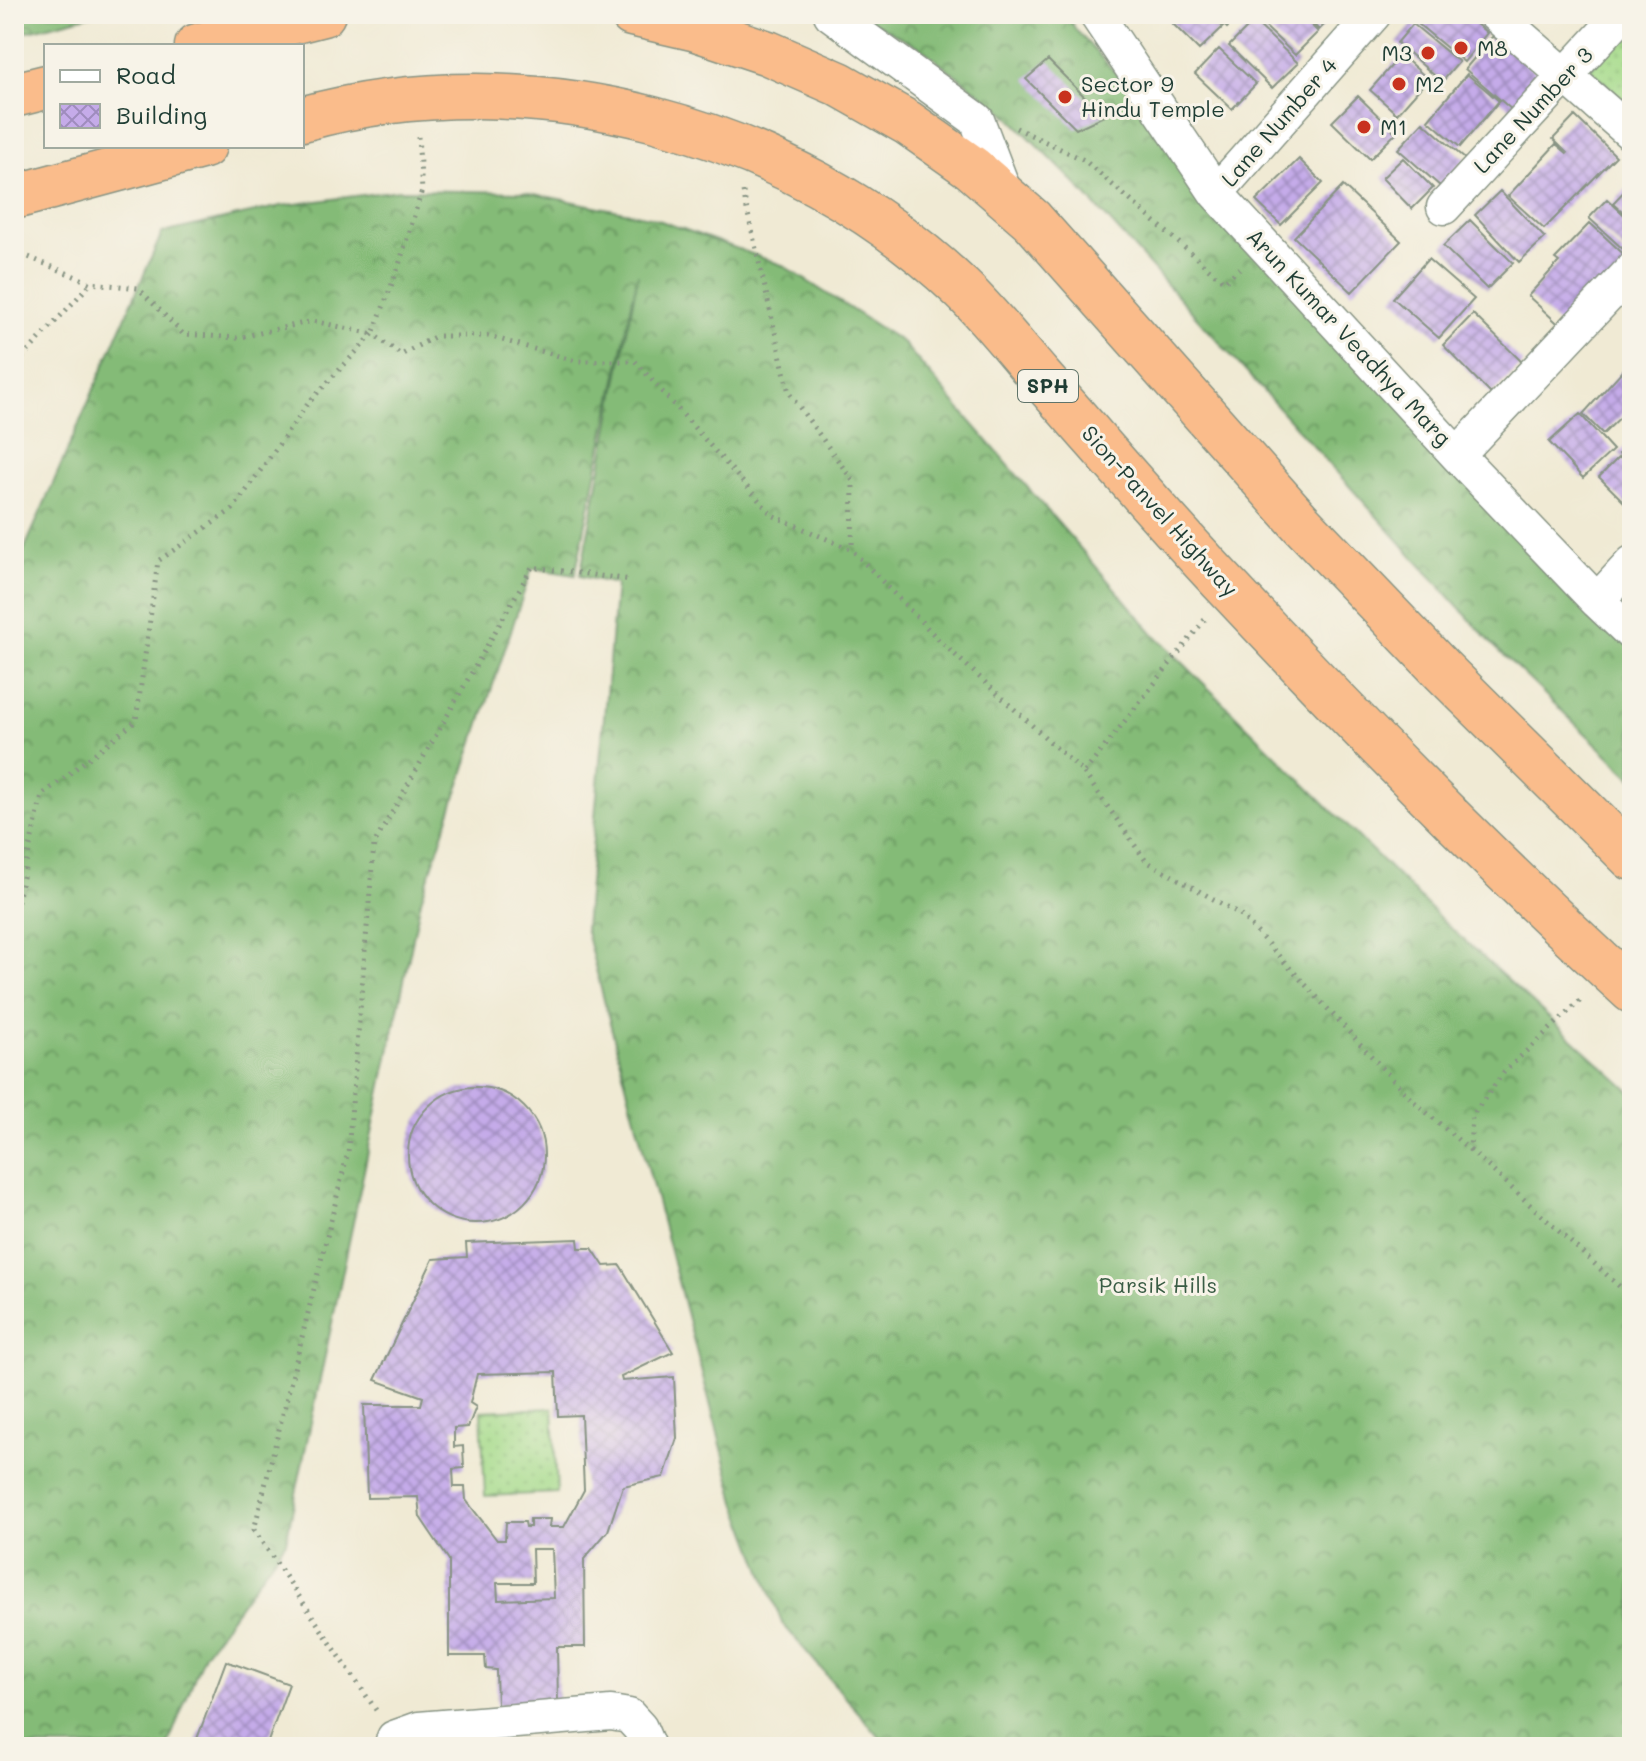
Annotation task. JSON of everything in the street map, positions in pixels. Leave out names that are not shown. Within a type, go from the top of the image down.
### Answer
[{"type":"highway","points":[[205,44],[323,14]]},
{"type":"highway","points":[[632,14],[693,28],[768,53],[839,84],[908,123],[972,168],[1032,220],[1301,523],[1442,670],[1632,858]]},
{"type":"highway","points":[[14,95],[44,88]]},
{"type":"highway","name":"Sion-Panvel Highway","points":[[304,119],[353,108],[462,97],[531,98],[600,107],[667,122],[732,144],[795,172],[855,206],[911,245],[962,289],[1239,600],[1512,879],[1621,981]]},
{"type":"highway","points":[[14,197],[197,148]]},
{"type":"street","points":[[831,14],[977,120],[1006,197]]},
{"type":"street","name":"Arun Kumar Veadhya Marg","points":[[1096,14],[1216,193],[1457,455],[1632,634]]},
{"type":"street","name":"Lane Number 4","points":[[1216,193],[1374,14]]},
{"type":"street","points":[[1495,14],[1632,134]]},
{"type":"street","name":"Lane Number 3","points":[[1444,207],[1622,14]]},
{"type":"street","points":[[1457,455],[1632,270]]},
{"type":"street","points":[[1597,601],[1632,563]]},
{"type":"street","points":[[392,1742],[419,1729],[611,1713],[629,1716],[640,1728],[648,1747]]},
{"type":"path","points":[[14,917],[42,795],[136,721],[158,561],[233,509],[310,401],[373,334],[398,268],[422,190],[416,100]]},
{"type":"path","points":[[1013,126],[1084,160],[1224,282],[1265,246]]},
{"type":"path","points":[[732,144],[789,393],[853,481],[852,550]]},
{"type":"path","points":[[14,251],[91,283],[138,288],[183,334],[237,338],[313,321],[373,334],[401,355],[436,336],[488,336],[576,361],[635,361],[772,515],[852,550],[940,641],[1084,773],[1146,861],[1240,914],[1411,1099],[1632,1298]]},
{"type":"path","points":[[14,397],[23,357],[91,283]]},
{"type":"path","points":[[392,1742],[254,1530],[348,1152],[374,844],[532,567],[632,580]]},
{"type":"path","points":[[1084,773],[1196,631]]},
{"type":"path","points":[[1470,1150],[1472,1116],[1504,1072],[1547,1034],[1621,981]]},
{"type":"green space","points":[[14,14],[95,14],[14,35]]},
{"type":"green space","points":[[858,14],[1068,14],[1075,29],[1632,632],[1632,778],[1494,646],[1076,184],[1003,111],[918,46]]},
{"type":"green space","points":[[1632,25],[1632,108],[1590,69]]},
{"type":"green space","name":"Parsik Hills","points":[[399,190],[524,192],[650,217],[782,265],[902,342],[1155,635],[1445,923],[1632,1093],[1632,1747],[888,1747],[782,1623],[736,1502],[585,928],[616,584],[580,576],[638,274],[575,575],[532,568],[421,900],[286,1541],[204,1654],[167,1747],[14,1747],[14,573],[162,233],[281,206]]},
{"type":"green space","points":[[553,1408],[557,1493],[485,1496],[481,1411]]},
{"type":"building","points":[[1163,14],[1210,14],[1223,27],[1199,50]]},
{"type":"building","points":[[1213,14],[1241,14],[1227,28]]},
{"type":"building","points":[[1257,14],[1300,14],[1318,32],[1295,55],[1255,17]]},
{"type":"building","points":[[1303,14],[1335,14],[1319,30]]},
{"type":"building","name":"M8","points":[[1424,14],[1464,14],[1487,33],[1464,62],[1417,23]]},
{"type":"building","points":[[1254,21],[1298,63],[1272,88],[1229,46]]},
{"type":"building","name":"M3","points":[[1413,24],[1459,62],[1442,82],[1397,43]]},
{"type":"building","points":[[1493,36],[1541,76],[1512,110],[1465,69]]},
{"type":"building","points":[[1219,49],[1256,84],[1232,109],[1195,74]]},
{"type":"building","name":"M2","points":[[1401,55],[1428,79],[1397,114],[1370,90]]},
{"type":"building","name":"Sector 9 Hindu Temple","points":[[1048,60],[1104,116],[1076,129],[1026,79]]},
{"type":"building","points":[[1467,74],[1499,101],[1460,147],[1428,120]]},
{"type":"building","name":"M1","points":[[1358,96],[1396,133],[1370,159],[1332,122]]},
{"type":"building","points":[[1575,116],[1616,156],[1544,229],[1508,196],[1556,144],[1568,154],[1553,139]]},
{"type":"building","points":[[1423,122],[1465,159],[1440,186],[1398,149]]},
{"type":"building","points":[[1403,158],[1433,188],[1412,209],[1382,178]]},
{"type":"building","points":[[1299,159],[1323,183],[1281,225],[1256,201]]},
{"type":"building","points":[[1632,183],[1632,220],[1613,203]]},
{"type":"building","points":[[1343,186],[1401,241],[1352,292],[1294,237]]},
{"type":"building","points":[[1500,191],[1545,238],[1519,262],[1475,215]]},
{"type":"building","points":[[1607,199],[1632,222],[1632,241],[1624,250],[1589,218]]},
{"type":"building","points":[[1470,220],[1513,263],[1487,289],[1443,246]]},
{"type":"building","points":[[1590,223],[1631,261],[1567,332],[1528,296],[1559,262],[1555,259]]},
{"type":"building","points":[[1428,259],[1474,299],[1439,338],[1393,298]]},
{"type":"building","points":[[1473,314],[1523,363],[1491,394],[1443,345]]},
{"type":"building","points":[[1632,360],[1632,406],[1603,434],[1583,414]]},
{"type":"building","points":[[1580,414],[1613,450],[1583,478],[1549,442]]},
{"type":"building","points":[[1632,440],[1632,466],[1619,454]]},
{"type":"building","points":[[1619,457],[1632,469],[1632,510],[1599,477]]},
{"type":"building","points":[[476,1087],[502,1092],[524,1107],[539,1129],[544,1155],[539,1181],[524,1203],[502,1218],[476,1223],[450,1218],[428,1203],[413,1181],[408,1155],[413,1129],[428,1107],[450,1092]]},
{"type":"building","points":[[578,1239],[579,1248],[592,1248],[604,1266],[620,1265],[673,1352],[621,1377],[622,1381],[674,1377],[677,1438],[664,1477],[623,1486],[608,1531],[584,1559],[585,1647],[557,1647],[558,1704],[497,1705],[496,1670],[486,1669],[485,1656],[449,1656],[449,1560],[420,1517],[418,1497],[367,1498],[364,1405],[421,1405],[423,1397],[375,1380],[433,1259],[467,1257],[466,1243]],"holes":[[[556,1372],[558,1416],[581,1415],[584,1490],[564,1527],[549,1527],[550,1519],[530,1519],[530,1527],[526,1527],[525,1522],[506,1522],[505,1540],[497,1540],[466,1500],[465,1487],[454,1487],[453,1469],[464,1468],[463,1446],[454,1447],[454,1428],[468,1427],[476,1407],[470,1403],[477,1374]],[[532,1549],[552,1549],[554,1598],[498,1600],[497,1583],[533,1583]]]},
{"type":"building","points":[[226,1661],[289,1684],[266,1747],[194,1747]]},
{"type":"place","name":"M8","points":[[1461,48]]},
{"type":"place","name":"M3","points":[[1428,53]]},
{"type":"place","name":"M2","points":[[1399,84]]},
{"type":"place","name":"Sector 9 Hindu Temple","points":[[1065,97]]},
{"type":"place","name":"M1","points":[[1364,127]]}]
